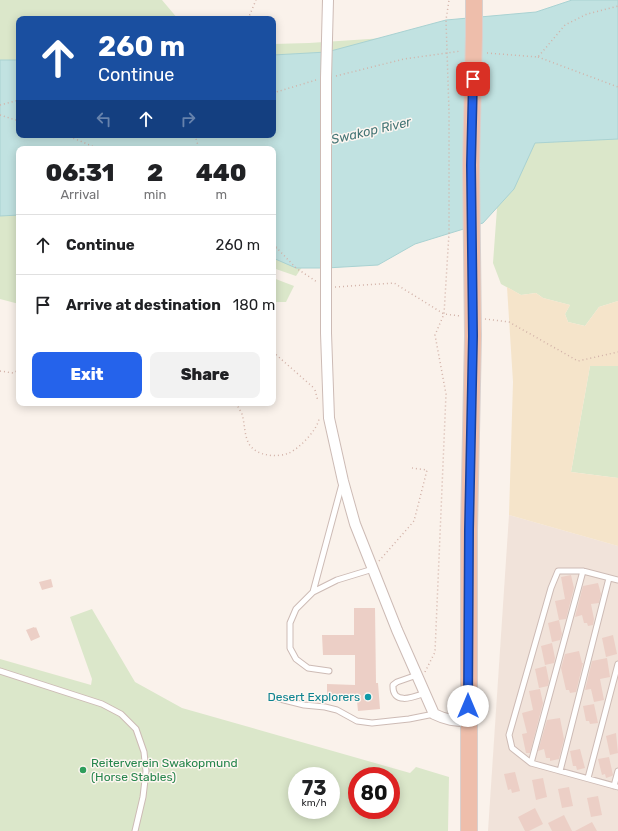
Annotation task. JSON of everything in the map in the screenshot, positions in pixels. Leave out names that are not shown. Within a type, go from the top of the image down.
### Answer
[{"type":"highway","points":[[469,831],[469,530],[473,336],[471,165],[474,0]]},
{"type":"highway","points":[[466,831],[468,790]]},
{"type":"street","points":[[328,0],[326,78],[326,333],[323,402],[329,418],[343,481],[355,524],[434,714],[453,721],[468,722]]},
{"type":"lane","points":[[329,671],[308,668],[296,659],[290,648],[290,623],[296,609],[307,600],[313,592],[343,481]]},
{"type":"lane","points":[[313,592],[337,580],[373,569]]},
{"type":"lane","points":[[618,580],[583,571],[558,571],[553,582],[509,735],[512,748],[531,763],[616,786],[618,771]]},
{"type":"lane","points":[[531,763],[583,571]]},
{"type":"lane","points":[[560,771],[609,578]]},
{"type":"lane","points":[[588,778],[618,664]]},
{"type":"lane","points":[[0,671],[102,704],[121,714],[136,729],[144,752],[146,771],[143,797],[135,831]]},
{"type":"lane","points":[[419,679],[397,682],[393,685],[393,688],[397,696],[401,698],[411,698],[425,693]]},
{"type":"lane","points":[[272,697],[304,705],[325,706],[337,710],[357,721],[372,723],[409,719],[434,714]]},
{"type":"path","points":[[249,16],[256,0]]},
{"type":"path","points":[[419,679],[435,652],[440,541],[446,394],[436,335],[444,314],[449,233],[449,111],[446,20],[449,0]]},
{"type":"path","points":[[538,57],[565,25],[587,14],[618,6]]},
{"type":"path","points":[[276,92],[326,78],[404,60],[447,52],[464,52]]},
{"type":"path","points":[[486,53],[538,57],[618,87]]},
{"type":"path","points":[[0,105],[16,101]]},
{"type":"path","points":[[0,115],[16,119]]},
{"type":"path","points":[[73,138],[92,146]]},
{"type":"path","points":[[277,248],[296,268],[326,288]]},
{"type":"path","points":[[276,355],[315,390],[323,402]]},
{"type":"path","points":[[0,371],[13,373],[16,372]]},
{"type":"path","points":[[315,390],[323,402]]},
{"type":"path","points":[[238,406],[242,414],[245,431],[250,445],[261,454],[278,456],[290,453],[311,435],[318,424],[319,417]]},
{"type":"path","points":[[373,569],[414,521],[427,470],[412,468]]},
{"type":"shaded area","points":[[509,515],[618,546],[618,831],[488,831]]},
{"type":"green space","points":[[0,0],[162,0],[175,16],[16,16],[16,67],[0,67]]},
{"type":"green space","points":[[618,0],[618,301],[599,307],[585,326],[568,322],[565,314],[570,305],[543,298],[536,293],[521,295],[501,284],[493,263],[501,154],[276,149],[276,146],[19,146],[19,138],[276,138],[276,44],[414,36]]},
{"type":"green space","points":[[16,202],[16,303],[0,299],[0,205]]},
{"type":"green space","points":[[276,241],[311,254],[296,276],[276,269]]},
{"type":"green space","points":[[276,279],[294,286],[286,302],[276,302]]},
{"type":"green space","points":[[590,366],[618,366],[618,478],[571,472]]},
{"type":"green space","points":[[92,609],[135,682],[182,708],[389,767],[348,767],[348,819],[400,819],[400,770],[410,773],[416,767],[449,777],[448,831],[0,831],[0,659],[91,685],[92,679],[70,617]]},
{"type":"sand","points":[[507,287],[521,295],[536,293],[543,298],[570,305],[565,314],[568,322],[585,326],[599,307],[618,301],[618,366],[590,366],[571,472],[618,478],[618,546],[509,515],[513,382]]},
{"type":"water","name":"Swakop River","points":[[572,0],[618,0],[618,139],[535,143],[514,189],[483,223],[415,244],[378,265],[296,268],[276,259],[276,146],[16,146],[16,215],[0,216],[0,60],[16,60],[16,138],[276,138],[276,55],[327,52],[446,20],[536,12]]},
{"type":"building","points":[[571,575],[574,588],[566,619],[559,620],[555,601],[565,599],[561,577]]},
{"type":"building","points":[[51,579],[53,587],[42,590],[39,582]]},
{"type":"building","points":[[598,583],[601,594],[599,603],[591,604],[594,619],[593,625],[588,626],[587,623],[584,623],[582,615],[575,617],[583,586]]},
{"type":"building","points":[[354,608],[375,608],[376,683],[378,683],[380,709],[358,711],[357,701],[327,701],[327,684],[355,685],[355,655],[323,655],[322,635],[354,635]]},
{"type":"building","points":[[559,620],[562,634],[560,640],[552,642],[548,623]]},
{"type":"building","points":[[36,627],[40,637],[31,641],[26,630]]},
{"type":"building","points":[[613,635],[617,654],[606,657],[602,638]]},
{"type":"building","points":[[552,643],[555,658],[554,663],[545,665],[541,646]]},
{"type":"building","points":[[579,651],[583,663],[576,692],[570,693],[569,690],[566,690],[561,668],[565,654]]},
{"type":"building","points":[[607,658],[610,677],[600,679],[604,700],[594,702],[591,689],[585,690],[592,661]]},
{"type":"building","points":[[546,666],[549,681],[548,686],[539,688],[535,669]]},
{"type":"building","points":[[540,689],[543,703],[530,753],[526,753],[522,734],[527,733],[522,713],[533,710],[529,691]]},
{"type":"building","points":[[594,704],[598,723],[590,724],[589,721],[586,721],[583,706]]},
{"type":"building","points":[[560,718],[564,739],[559,759],[550,761],[550,758],[546,758],[544,749],[538,751],[547,720]]},
{"type":"building","points":[[616,733],[618,753],[610,755],[606,736]]},
{"type":"building","points":[[580,749],[585,768],[577,770],[576,766],[573,766],[570,751]]},
{"type":"building","points":[[609,757],[613,775],[606,778],[605,774],[602,775],[598,759]]},
{"type":"building","points":[[515,772],[520,791],[512,793],[511,789],[508,790],[504,774]]},
{"type":"building","points":[[543,778],[547,797],[536,800],[532,780]]},
{"type":"building","points":[[569,787],[573,806],[562,808],[558,789]]},
{"type":"building","points":[[598,796],[602,815],[591,817],[587,798]]},
{"type":"building","points":[[535,808],[543,824],[529,831],[525,831],[518,817]]},
{"type":"building","points":[[564,815],[572,831],[552,831],[548,823]]},
{"type":"building","points":[[592,822],[597,831],[575,831]]},
{"type":"place","name":"Desert Explorers","points":[[368,697]]},
{"type":"place","name":"Reiterverein Swakopmund (Horse Stables)","points":[[83,770]]},
{"type":"route","points":[[468,706],[469,530],[473,336],[471,165],[473,79]]}]
